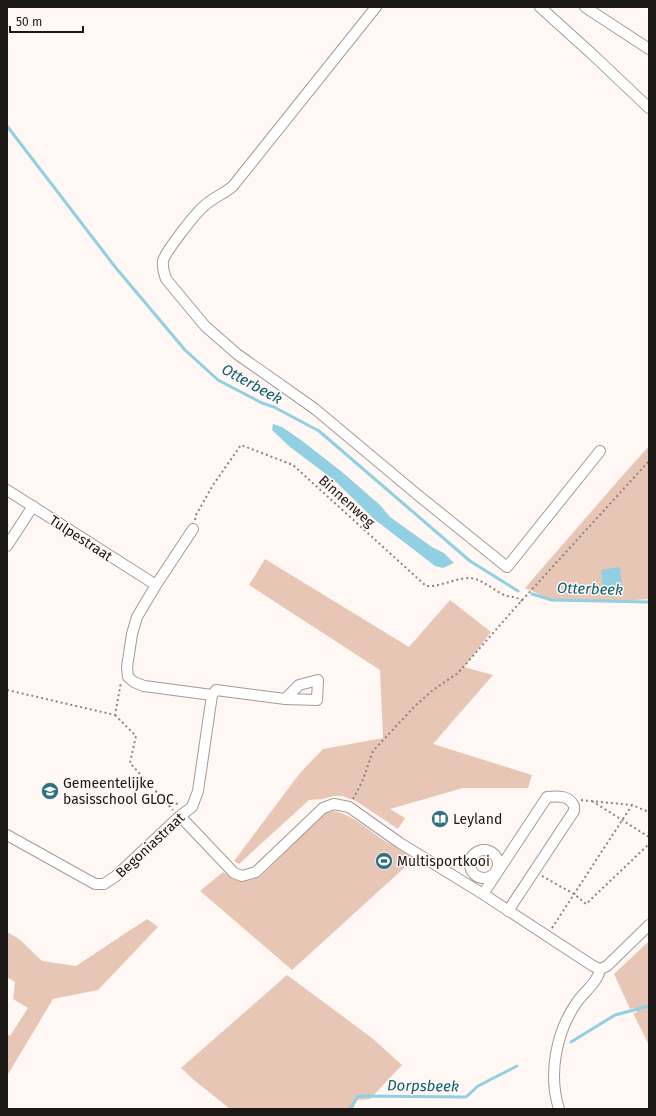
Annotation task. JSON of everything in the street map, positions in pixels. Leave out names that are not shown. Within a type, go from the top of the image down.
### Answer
[{"type":"street","points":[[376,7],[233,186],[226,193],[213,199],[203,207],[167,252],[163,262],[163,270],[166,279],[205,326],[237,354],[315,409],[507,567],[600,451]]},
{"type":"street","points":[[540,7],[649,108]]},
{"type":"street","points":[[585,7],[649,49]]},
{"type":"street","name":"Tulpestraat","points":[[7,490],[156,586]]},
{"type":"street","points":[[7,546],[33,506]]},
{"type":"street","points":[[193,529],[137,617],[132,634],[127,667],[128,677],[134,682],[144,686],[212,695],[216,690],[285,699]]},
{"type":"street","name":"Begoniastraat","points":[[7,835],[95,884],[104,884],[116,876],[192,806],[198,791],[212,695]]},
{"type":"street","points":[[483,894],[547,797],[562,796],[568,799],[574,806],[574,812],[508,911]]},
{"type":"street","points":[[180,816],[234,873],[242,876],[256,872],[323,808],[334,804],[349,808],[400,843],[600,969],[607,966],[649,926]]},
{"type":"street","points":[[558,1109],[554,1080],[554,1064],[560,1038],[566,1022],[577,1003],[599,975],[600,969]]},
{"type":"path","name":"Binnenweg","points":[[193,529],[196,515],[213,485],[241,445],[293,465],[426,586],[433,586],[469,578],[475,579],[507,596],[517,597],[522,601]]},
{"type":"path","points":[[349,808],[362,782],[373,751],[415,706],[433,690],[458,673],[649,461]]},
{"type":"path","points":[[115,715],[121,681],[128,677]]},
{"type":"path","points":[[7,690],[115,715],[136,736],[130,763],[180,816]]},
{"type":"path","points":[[568,799],[632,805],[649,812]]},
{"type":"path","points":[[591,801],[649,837]]},
{"type":"path","points":[[546,936],[632,805]]},
{"type":"path","points":[[534,872],[574,894],[586,904],[649,844]]},
{"type":"shaded area","points":[[649,446],[649,599],[552,600],[525,588],[623,475]]},
{"type":"shaded area","points":[[265,559],[409,647],[450,600],[491,632],[464,667],[493,675],[433,744],[532,775],[528,788],[463,788],[390,809],[405,818],[398,829],[356,801],[342,796],[309,800],[239,864],[234,861],[300,773],[323,749],[383,738],[380,670],[249,585]]},
{"type":"shaded area","points":[[334,811],[355,820],[381,839],[414,859],[292,970],[200,891],[223,872],[241,881],[250,880],[261,876],[323,814]]},
{"type":"shaded area","points":[[147,919],[158,927],[98,990],[53,999],[7,1076],[7,1034],[10,1036],[28,1008],[13,999],[15,982],[7,977],[7,932],[19,939],[42,961],[76,966]]},
{"type":"shaded area","points":[[649,941],[649,1045],[633,1013],[637,1013],[635,1008],[630,1009],[614,974]]},
{"type":"shaded area","points":[[287,975],[372,1038],[402,1065],[370,1099],[357,1100],[353,1109],[230,1109],[181,1068]]},
{"type":"water","points":[[273,424],[282,427],[301,440],[342,472],[380,505],[390,517],[432,547],[444,553],[454,563],[443,568],[435,566],[374,519],[334,480],[290,447],[272,430]]},
{"type":"water","points":[[619,567],[622,587],[603,589],[601,570]]},
{"type":"waterway","name":"Otterbeek","points":[[7,126],[116,268],[185,350],[218,380],[319,431],[470,561],[518,591]]},
{"type":"waterway","name":"Otterbeek","points":[[532,594],[552,600],[649,602]]},
{"type":"waterway","name":"Dorpsbeek","points":[[571,1042],[615,1015],[649,1006]]},
{"type":"waterway","name":"Dorpsbeek","points":[[350,1109],[358,1096],[466,1097],[478,1086],[517,1066]]},
{"type":"place","name":"Gemeentelijke basisschool GLOC","points":[[50,791]]},
{"type":"place","name":"Leyland","points":[[440,819]]},
{"type":"place","name":"Multisportkooi","points":[[384,861]]}]
